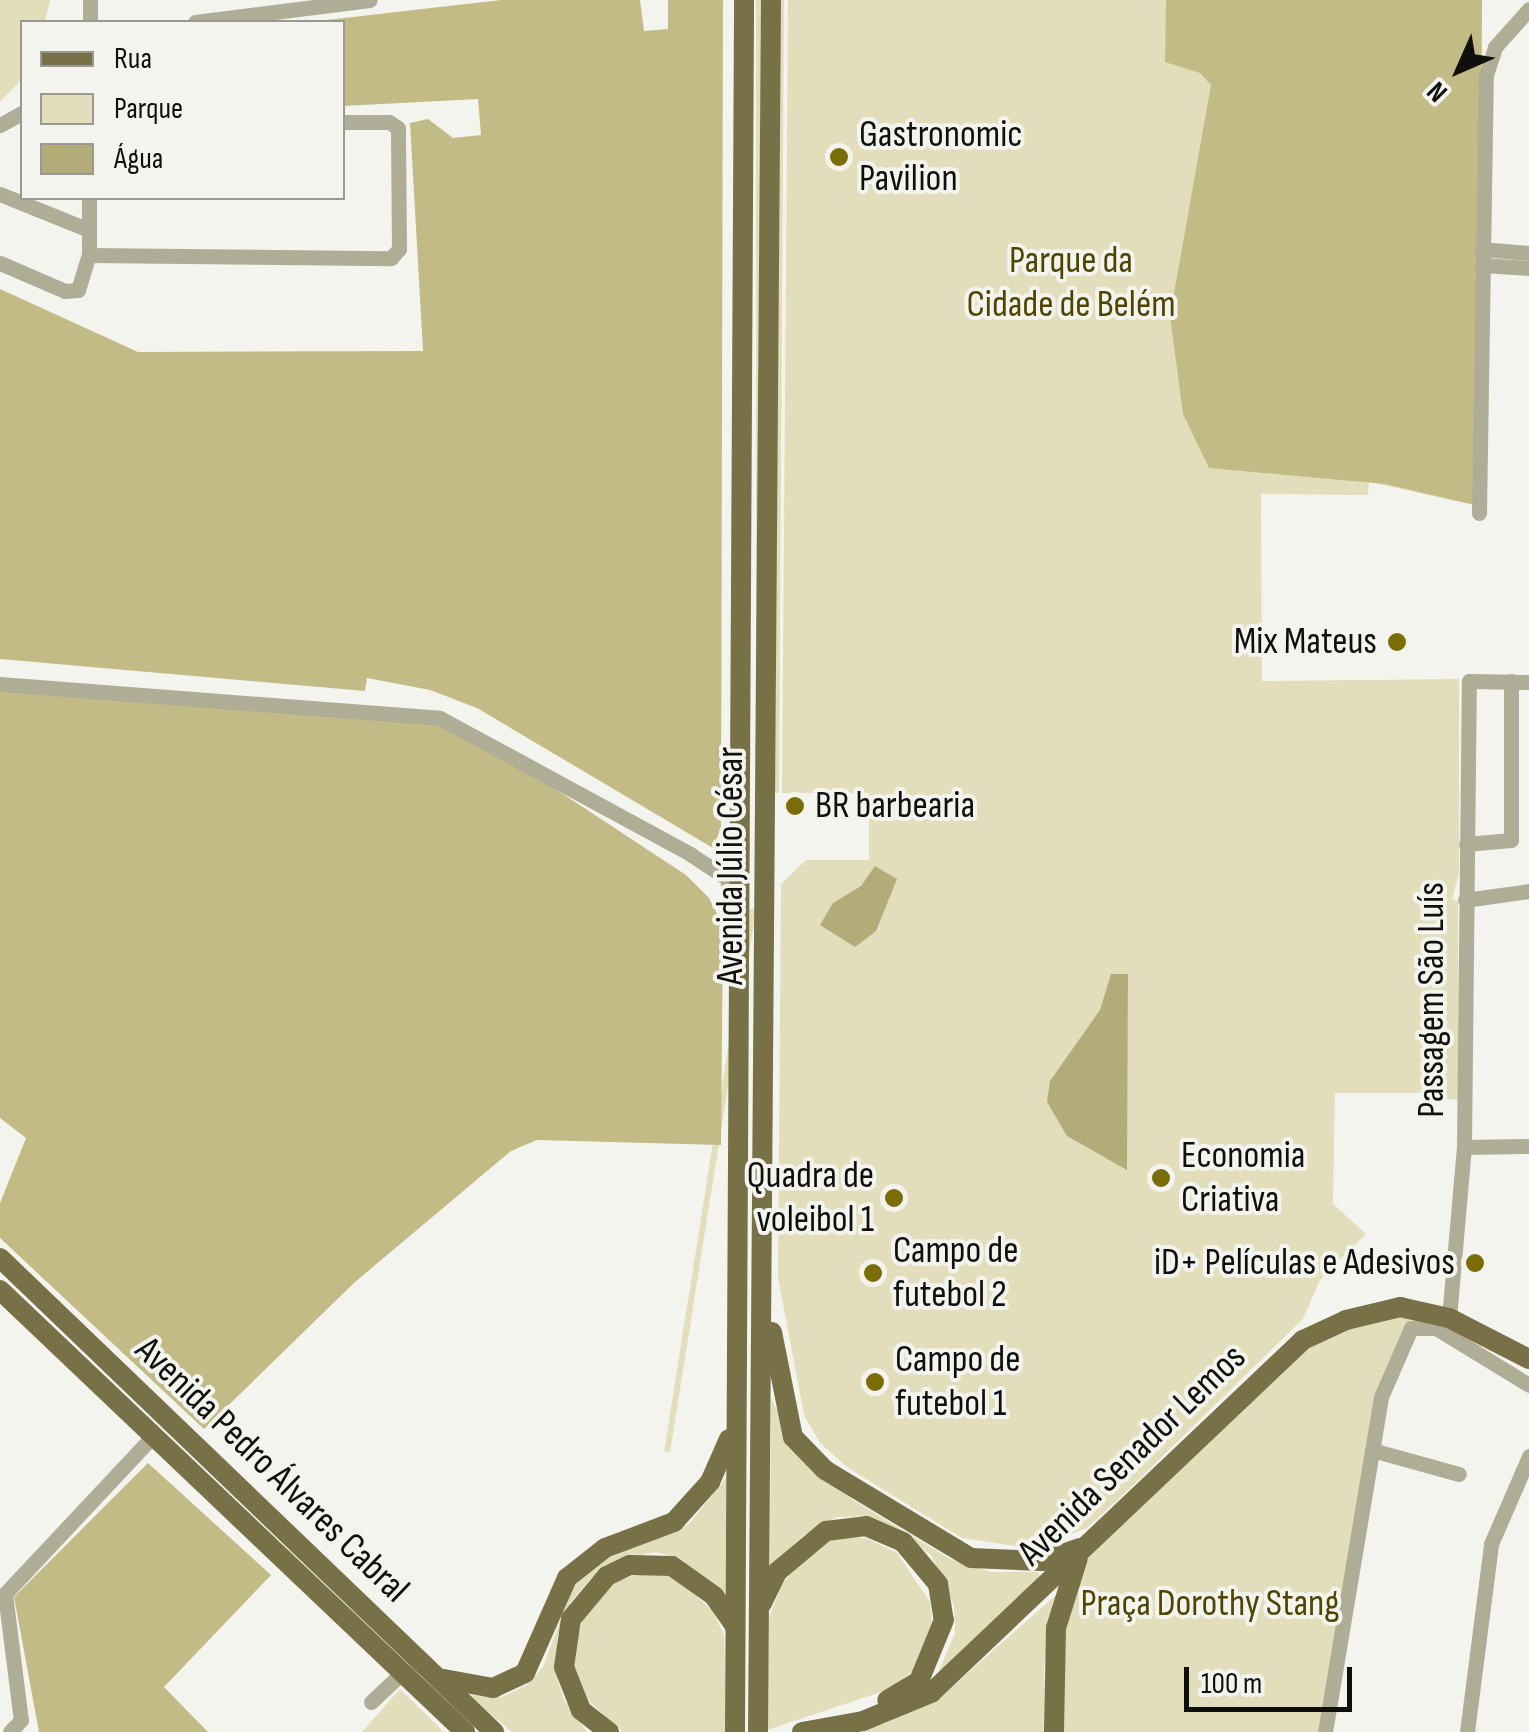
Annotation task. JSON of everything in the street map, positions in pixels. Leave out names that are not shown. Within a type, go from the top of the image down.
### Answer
[{"type":"main road","name":"Avenida Júlio César","points":[[734,1732],[744,0]]},
{"type":"main road","name":"Avenida Júlio César","points":[[758,1732],[771,0]]},
{"type":"main road","points":[[762,1254],[780,1392],[794,1437],[808,1456],[942,1545],[972,1558],[1042,1562],[1083,1549]]},
{"type":"main road","name":"Avenida Pedro Álvares Cabral","points":[[0,1258],[494,1732]]},
{"type":"main road","name":"Avenida Pedro Álvares Cabral","points":[[0,1290],[463,1731]]},
{"type":"main road","name":"Avenida Senador Lemos","points":[[799,1732],[863,1721],[931,1692],[1303,1340],[1392,1308],[1449,1318],[1529,1359]]},
{"type":"main road","points":[[434,1675],[492,1688],[524,1673],[568,1578],[594,1554],[653,1534],[685,1513],[710,1482],[734,1428]]},
{"type":"main road","points":[[759,1610],[777,1572],[796,1552],[843,1527],[884,1531],[922,1560],[938,1584],[944,1620],[920,1681],[863,1712],[799,1732]]},
{"type":"main road","points":[[1054,1732],[1056,1628],[1083,1549]]},
{"type":"main road","points":[[609,1732],[581,1710],[564,1667],[570,1618],[606,1576],[630,1565],[672,1566],[714,1596],[735,1626]]},
{"type":"street","points":[[211,20],[370,0]]},
{"type":"street","points":[[1478,513],[1486,76],[1494,47],[1529,9]]},
{"type":"street","points":[[90,255],[392,258],[399,248],[400,135],[389,122],[345,122]]},
{"type":"street","points":[[0,194],[89,230]]},
{"type":"street","points":[[0,263],[72,292],[82,285],[90,255],[89,200]]},
{"type":"street","points":[[1481,257],[1529,252]]},
{"type":"street","points":[[1481,257],[1529,268]]},
{"type":"street","name":"Passagem São Luís","points":[[1449,1318],[1464,1147],[1470,681],[1512,681]]},
{"type":"street","points":[[1466,844],[1511,840],[1512,681],[1529,682]]},
{"type":"street","points":[[0,684],[440,718],[690,854],[728,880],[728,898],[736,902]]},
{"type":"street","points":[[1465,900],[1529,891]]},
{"type":"street","points":[[1464,1147],[1529,1146]]},
{"type":"street","points":[[1325,1732],[1381,1397],[1417,1324],[1470,1346],[1529,1385]]},
{"type":"street","points":[[10,1732],[21,1720],[5,1650],[2,1597],[154,1436]]},
{"type":"street","points":[[1372,1450],[1458,1474]]},
{"type":"street","points":[[1467,1732],[1490,1544],[1529,1456]]},
{"type":"street","points":[[371,1702],[403,1672]]},
{"type":"green space","points":[[0,0],[50,0],[45,20],[20,20],[20,81],[0,102]]},
{"type":"green space","points":[[756,0],[762,0],[762,882],[756,882]]},
{"type":"green space","points":[[779,0],[784,0],[779,793],[775,793]]},
{"type":"green space","name":"Parque da Cidade de Belém","points":[[788,0],[1482,0],[1479,506],[1369,482],[1368,495],[1261,494],[1262,681],[1459,679],[1459,872],[1452,900],[1458,901],[1459,1100],[1436,1098],[1435,1093],[1335,1093],[1333,1204],[1366,1234],[1320,1280],[1303,1319],[1127,1491],[1087,1528],[1034,1549],[962,1538],[848,1468],[820,1443],[804,1415],[778,1277],[781,884],[806,860],[869,860],[869,793],[782,793]]},
{"type":"green space","points":[[750,909],[756,910],[670,1452],[664,1451]]},
{"type":"green space","name":"Praça Dorothy Stang","points":[[1422,1311],[1381,1397],[1325,1732],[1056,1732],[1062,1611],[1096,1538],[1303,1340]]},
{"type":"green space","points":[[771,1398],[797,1449],[853,1500],[952,1560],[991,1572],[1039,1572],[1038,1579],[938,1673],[955,1633],[954,1605],[931,1555],[906,1536],[863,1516],[837,1517],[804,1535],[770,1567]]},
{"type":"green space","points":[[730,1473],[729,1603],[680,1558],[656,1552],[619,1560],[591,1578],[571,1602],[557,1637],[556,1675],[564,1700],[587,1732],[512,1732],[468,1695],[502,1697],[527,1685],[543,1667],[573,1587],[595,1564],[689,1524]]},
{"type":"green space","points":[[829,1537],[866,1538],[897,1553],[930,1602],[933,1632],[919,1666],[890,1689],[767,1730],[769,1617],[783,1582]]},
{"type":"green space","points":[[645,1573],[672,1575],[713,1611],[724,1636],[726,1732],[623,1732],[581,1694],[571,1660],[588,1601],[621,1579]]},
{"type":"green space","points":[[1057,1594],[1044,1663],[1045,1732],[850,1732],[886,1723],[951,1688]]},
{"type":"green space","points":[[400,1689],[441,1729],[443,1732],[362,1732]]},
{"type":"shaded area","points":[[501,0],[640,0],[644,31],[668,29],[668,0],[723,0],[721,828],[713,848],[477,708],[430,690],[367,678],[365,691],[0,659],[0,289],[138,352],[423,351],[410,123],[428,119],[453,138],[481,135],[478,99],[345,106],[345,20],[326,20]]},
{"type":"shaded area","points":[[1166,0],[1482,0],[1479,506],[1385,484],[1209,468],[1183,414],[1170,316],[1211,85],[1200,73],[1165,62]]},
{"type":"shaded area","points":[[0,689],[426,720],[478,738],[686,875],[709,898],[723,925],[721,1145],[537,1140],[511,1151],[355,1282],[204,1429],[0,1238],[0,1203],[26,1138],[0,1118]]},
{"type":"shaded area","points":[[148,1463],[271,1575],[164,1687],[208,1732],[39,1732],[14,1597]]},
{"type":"water","points":[[875,866],[897,879],[876,931],[855,947],[820,925],[833,903],[861,886]]},
{"type":"water","points":[[1111,974],[1128,974],[1127,1170],[1067,1136],[1047,1102],[1050,1081],[1100,1010]]},
{"type":"place","name":"Gastronomic Pavilion","points":[[839,157]]},
{"type":"place","name":"Mix Mateus","points":[[1397,642]]},
{"type":"place","name":"BR barbearia","points":[[795,806]]},
{"type":"place","name":"Economia Criativa","points":[[1161,1178]]},
{"type":"place","name":"Quadra de voleibol 1","points":[[894,1198]]},
{"type":"place","name":"iD+ Películas e Adesivos","points":[[1475,1263]]},
{"type":"place","name":"Campo de futebol 2","points":[[873,1273]]},
{"type":"place","name":"Campo de futebol 1","points":[[875,1382]]}]
